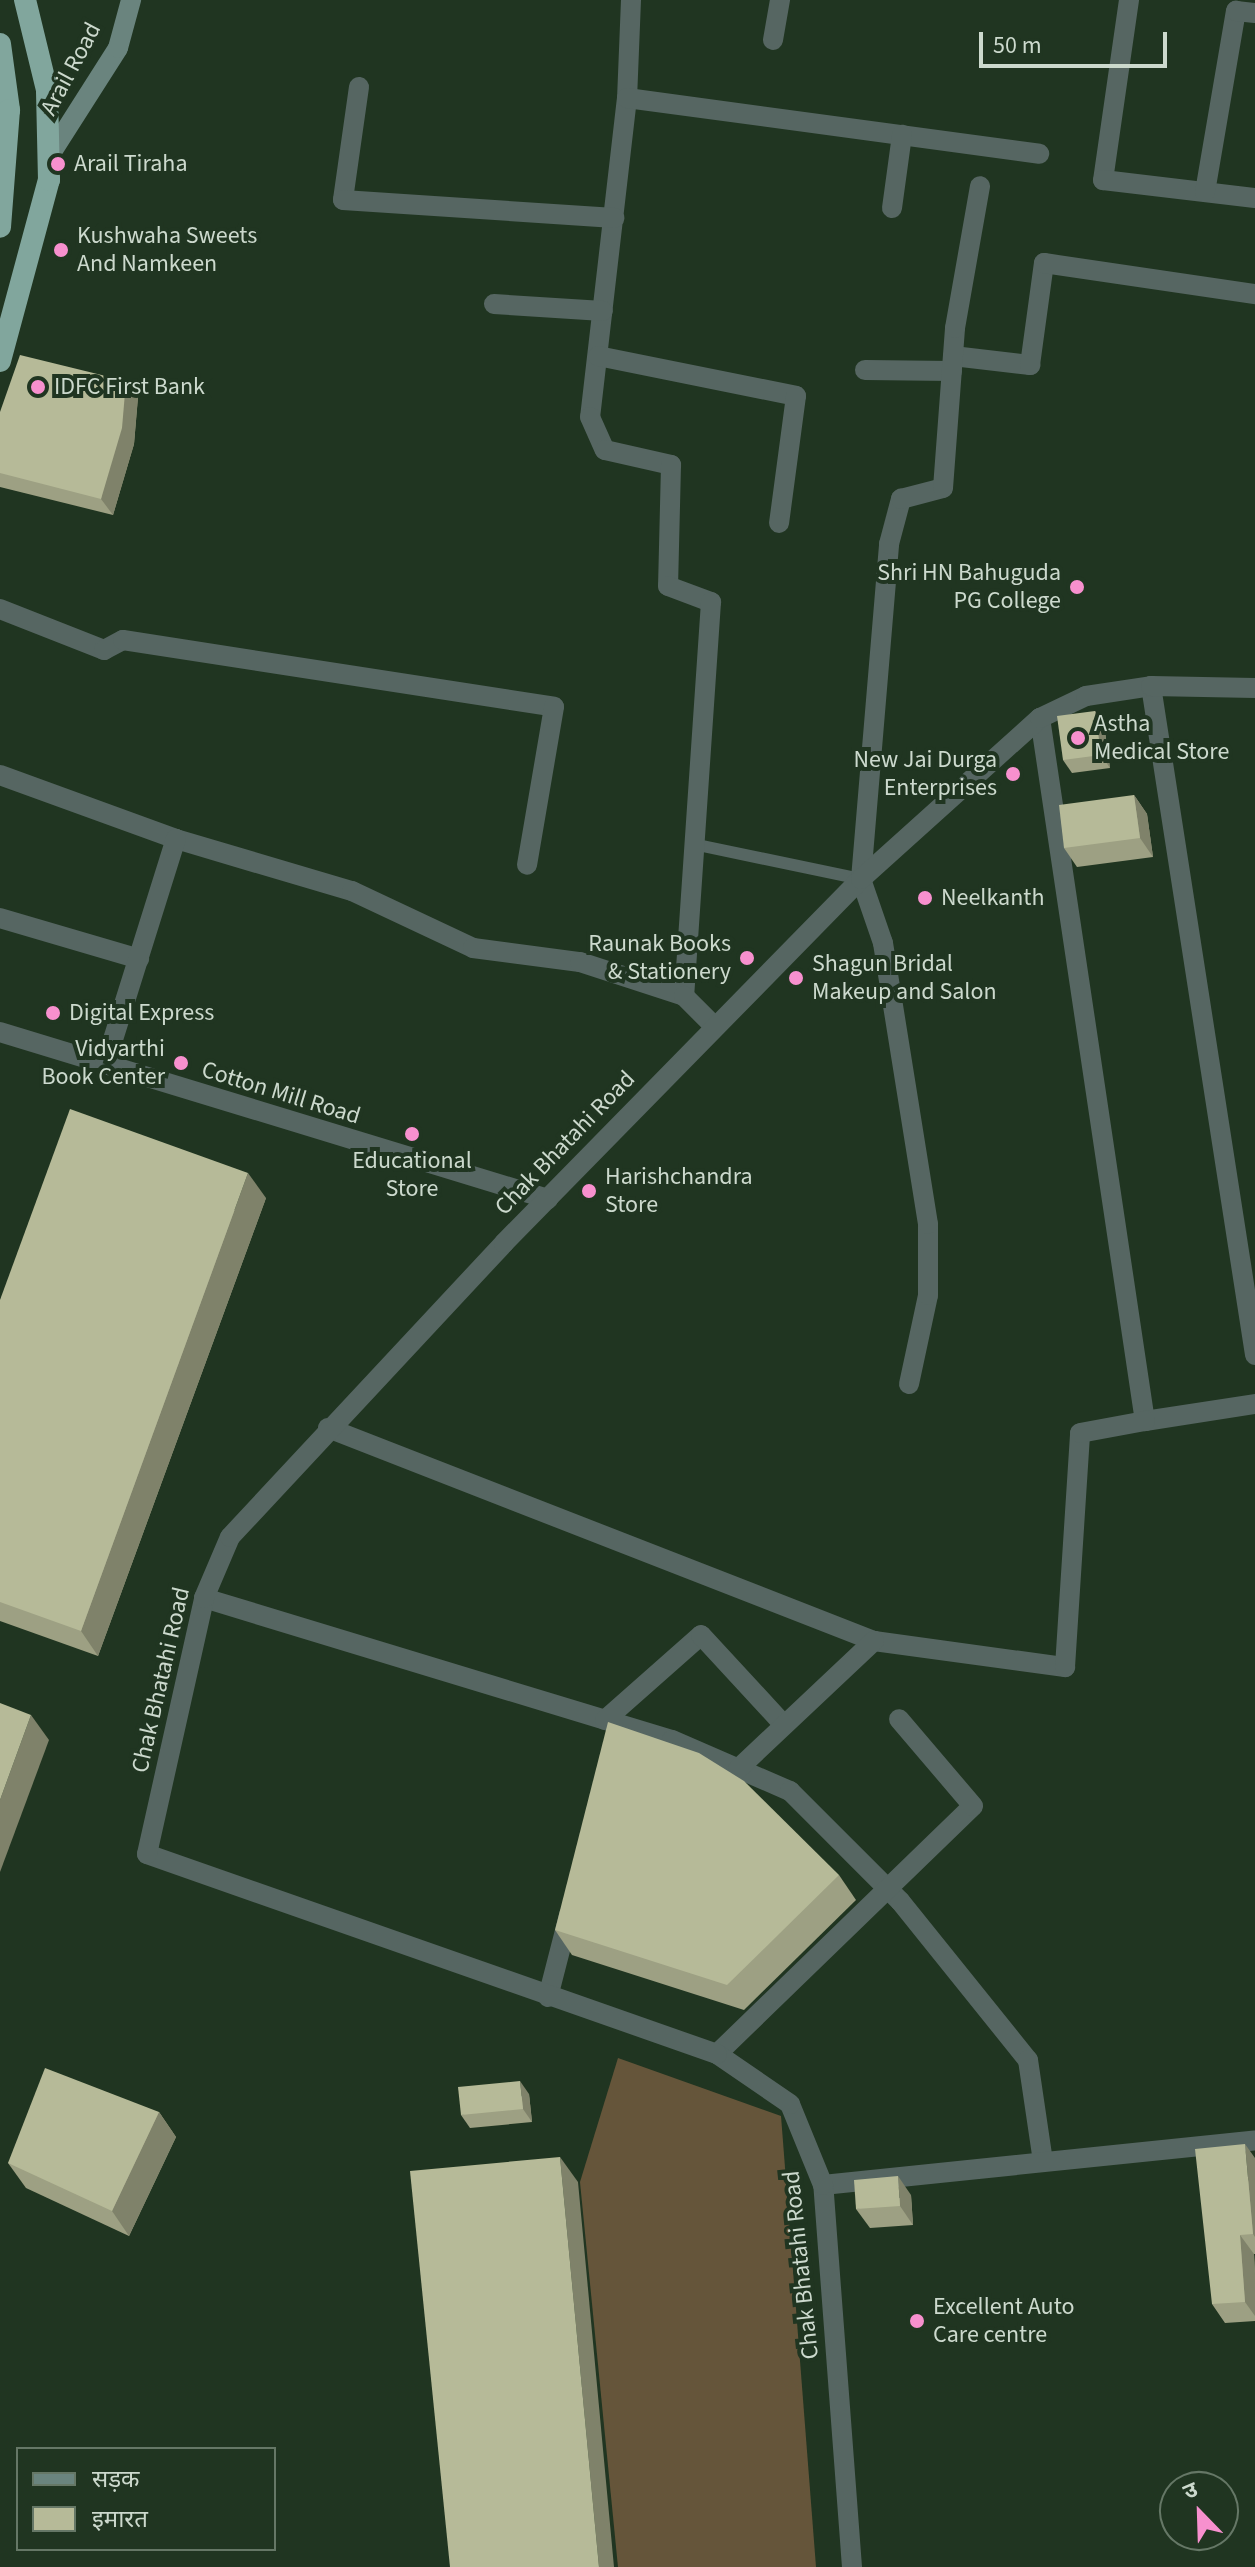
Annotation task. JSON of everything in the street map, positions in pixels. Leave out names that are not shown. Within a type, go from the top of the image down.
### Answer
[{"type":"highway","points":[[0,361],[46,202],[47,90],[25,0]]},
{"type":"highway","points":[[0,44],[9,110],[0,227]]},
{"type":"main road","name":"Arail Road","points":[[48,158],[118,48],[131,0]]},
{"type":"street","points":[[631,0],[627,98],[590,417],[597,439],[618,455],[671,465],[668,586],[711,602],[684,996]]},
{"type":"street","points":[[773,40],[780,0]]},
{"type":"street","points":[[1129,0],[1103,180],[1255,198]]},
{"type":"street","points":[[1205,192],[1243,8]]},
{"type":"street","points":[[359,87],[343,200],[614,218]]},
{"type":"street","points":[[627,98],[1039,154]]},
{"type":"street","points":[[892,208],[902,135]]},
{"type":"street","points":[[909,1384],[928,1295],[928,1224],[883,943],[861,879],[889,544],[901,499],[943,488],[953,364],[980,186]]},
{"type":"street","points":[[865,370],[953,364],[1030,365],[1044,263],[1255,294]]},
{"type":"street","points":[[494,304],[603,311]]},
{"type":"street","points":[[598,356],[796,396],[779,523]]},
{"type":"street","points":[[0,609],[104,650],[123,640],[554,707],[527,865]]},
{"type":"street","points":[[1151,686],[1255,1355]]},
{"type":"street","name":"Chak Bhatahi Road","points":[[852,2567],[823,2185],[790,2104],[717,2054],[147,1854],[204,1598],[230,1537],[328,1428],[714,1026],[861,879],[1040,718],[1086,696],[1151,686],[1255,688]]},
{"type":"street","points":[[1040,718],[1145,1421]]},
{"type":"street","points":[[0,775],[176,839],[352,891],[473,948],[580,962],[684,996],[714,1026]]},
{"type":"street","points":[[105,1065],[176,839]]},
{"type":"street","points":[[0,918],[139,959]]},
{"type":"street","name":"Cotton Mill Road","points":[[0,1032],[548,1199]]},
{"type":"street","points":[[328,1428],[874,1641],[1065,1667],[1080,1433],[1255,1404]]},
{"type":"street","points":[[204,1598],[612,1722],[790,1791],[884,1884],[1028,2060],[1043,2162]]},
{"type":"street","points":[[611,1754],[612,1722],[701,1635],[784,1725]]},
{"type":"street","points":[[738,1769],[874,1641]]},
{"type":"street","points":[[717,2054],[884,1884],[973,1806],[899,1719]]},
{"type":"street","points":[[548,1997],[576,1891]]},
{"type":"street","points":[[823,2185],[1255,2140]]},
{"type":"lane","points":[[693,844],[861,879]]},
{"type":"shaded area","points":[[618,2058],[781,2116],[816,2567],[618,2567],[580,2182]]},
{"type":"building","points":[[20,355],[126,381],[122,428],[101,499],[0,473],[0,412]]},
{"type":"building","points":[[1095,711],[1101,755],[1063,760],[1057,716]]},
{"type":"building","points":[[1134,795],[1140,838],[1064,848],[1059,805]]},
{"type":"building","points":[[70,1109],[248,1173],[81,1631],[0,1602],[0,1300]]},
{"type":"building","points":[[0,1703],[31,1715],[0,1800]]},
{"type":"building","points":[[608,1722],[699,1753],[744,1781],[839,1875],[727,1985],[555,1930]]},
{"type":"building","points":[[45,2068],[159,2112],[112,2211],[8,2163]]},
{"type":"building","points":[[520,2081],[523,2109],[461,2115],[458,2087]]},
{"type":"building","points":[[1245,2144],[1253,2234],[1240,2235],[1245,2302],[1212,2304],[1195,2149]]},
{"type":"building","points":[[560,2157],[599,2567],[450,2567],[410,2171]]},
{"type":"building","points":[[898,2176],[900,2206],[856,2209],[854,2180]]},
{"type":"place","name":"Arail Tiraha","points":[[58,164]]},
{"type":"place","name":"Kushwaha Sweets And Namkeen","points":[[61,250]]},
{"type":"place","name":"IDFC First Bank","points":[[38,387]]},
{"type":"place","name":"Shri HN Bahuguda PG College","points":[[1077,587]]},
{"type":"place","name":"Astha Medical Store","points":[[1078,738]]},
{"type":"place","name":"New Jai Durga Enterprises","points":[[1013,774]]},
{"type":"place","name":"Neelkanth","points":[[925,898]]},
{"type":"place","name":"Raunak Books & Stationery","points":[[747,958]]},
{"type":"place","name":"Shagun Bridal Makeup and Salon","points":[[796,978]]},
{"type":"place","name":"Digital Express","points":[[53,1013]]},
{"type":"place","name":"Vidyarthi Book Center","points":[[181,1063]]},
{"type":"place","name":"Educational Store","points":[[412,1134]]},
{"type":"place","name":"Harishchandra Store","points":[[589,1191]]},
{"type":"place","name":"Excellent Auto Care centre","points":[[917,2321]]}]
